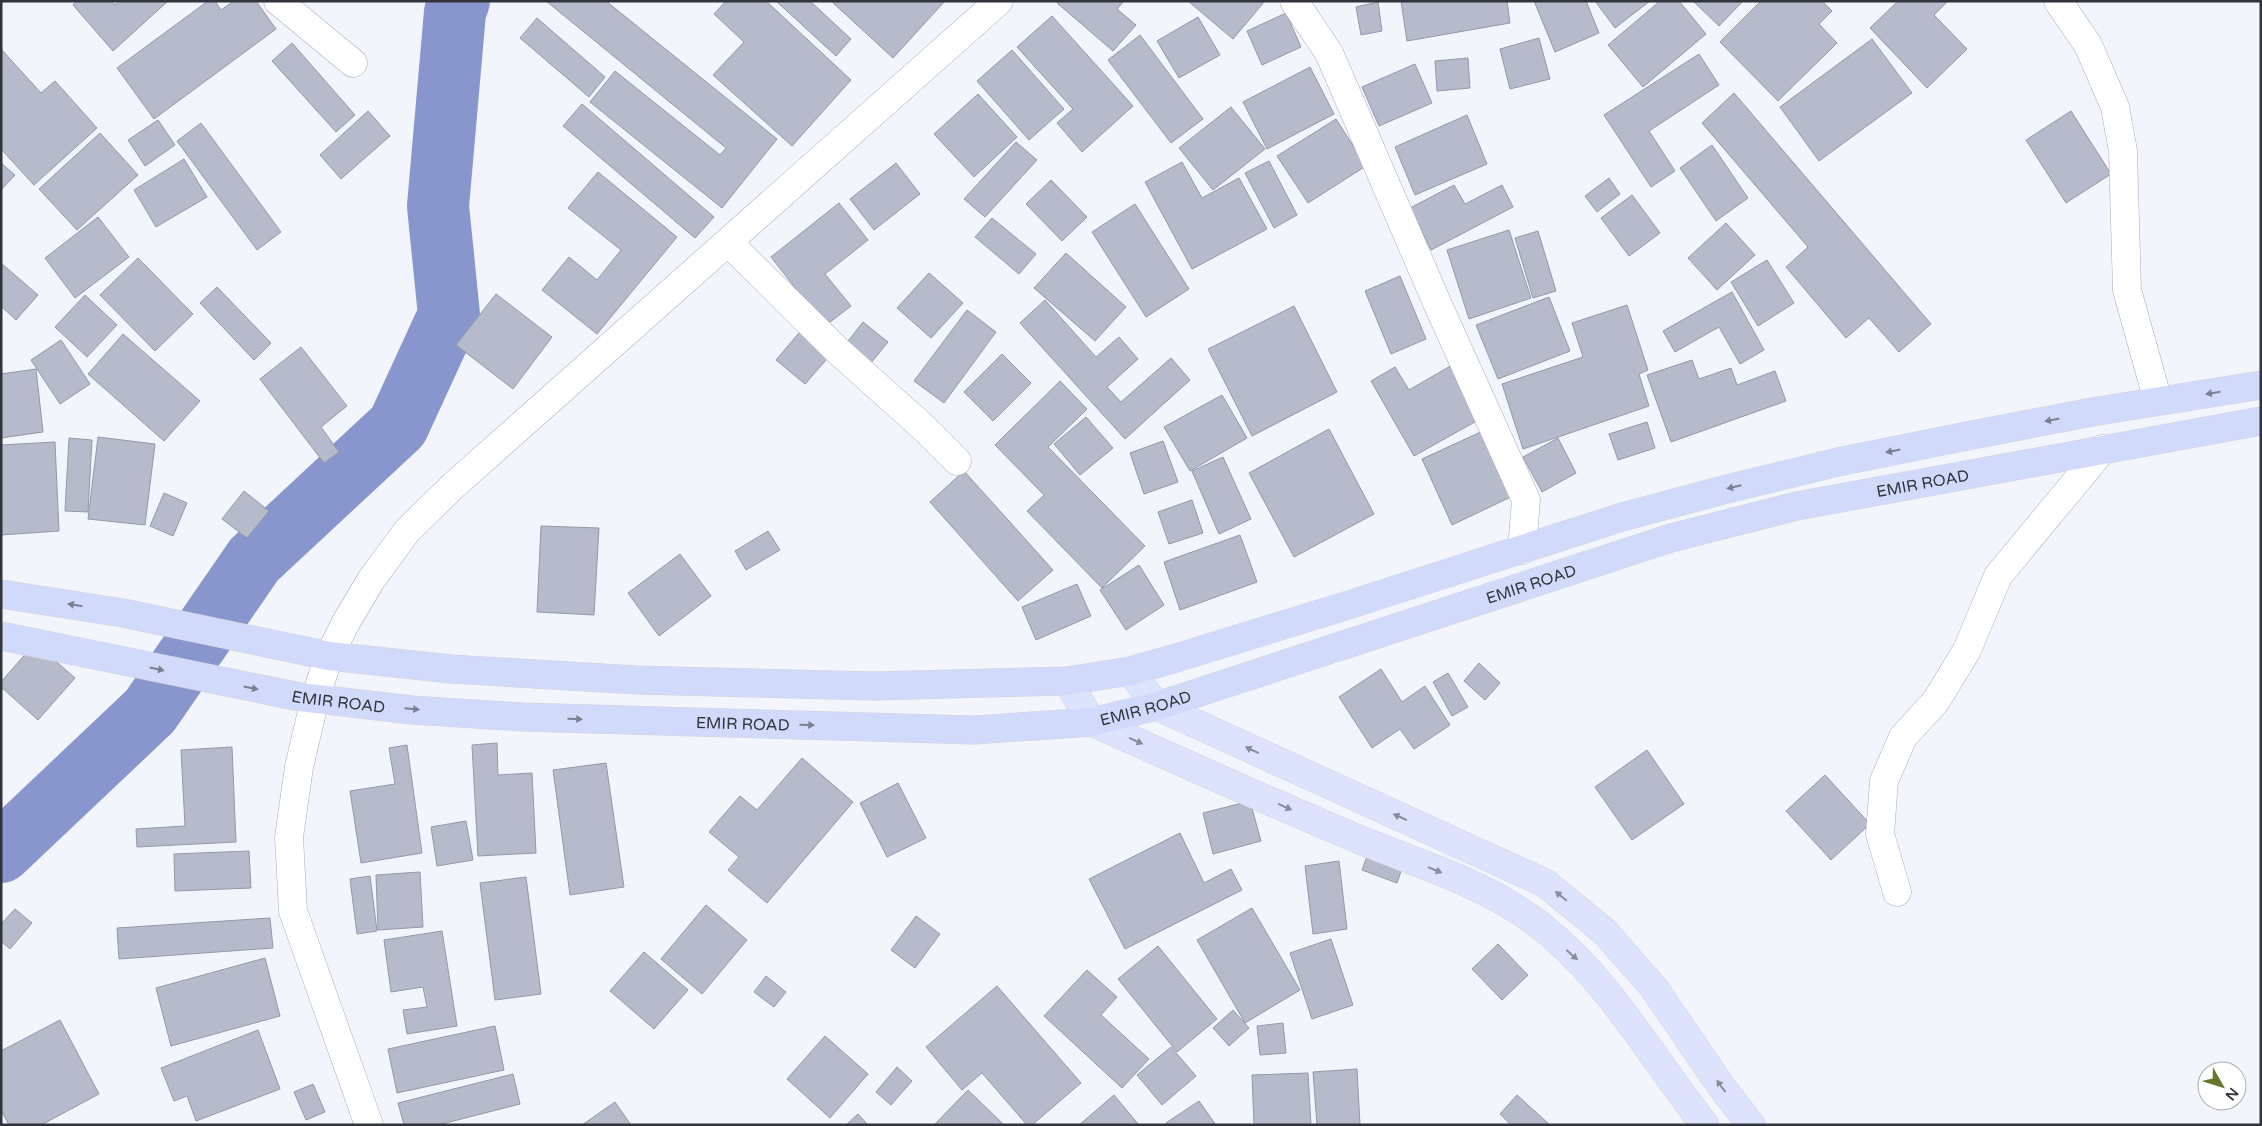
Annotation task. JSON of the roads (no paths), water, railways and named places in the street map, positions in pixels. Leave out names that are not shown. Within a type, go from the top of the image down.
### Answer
[{"type":"highway","points":[[1,594],[123,613],[215,634],[330,656],[451,669],[637,680],[874,686],[1067,681],[1130,671],[1342,608],[1622,517],[1727,489],[1838,462],[2083,414],[2261,385]]},
{"type":"highway","name":"EMIR ROAD","points":[[1,636],[315,699],[412,710],[523,717],[974,730],[1092,722],[1158,706],[1671,538],[1797,506],[2261,421]]},
{"type":"main road","points":[[1130,671],[1158,706],[1545,883],[1605,932],[1654,988],[1750,1125]]},
{"type":"main road","points":[[1067,681],[1092,722],[1357,839],[1478,888],[1530,918],[1584,965],[1631,1022],[1705,1125]]},
{"type":"street","points":[[278,1],[353,63]]},
{"type":"street","points":[[367,1124],[293,911],[289,837],[299,767],[315,699],[330,656],[345,624],[371,580],[408,531],[453,486],[729,243],[999,1]]},
{"type":"street","points":[[1294,1],[1329,54],[1430,288],[1526,500],[1522,550]]},
{"type":"street","points":[[2058,1],[2088,45],[2115,107],[2123,151],[2127,290],[2158,402]]},
{"type":"street","points":[[729,243],[838,351],[924,428],[957,461]]},
{"type":"street","points":[[1897,892],[1880,834],[1884,781],[1904,737],[1936,700],[1967,650],[1998,576],[2103,449]]},
{"type":"waterway","points":[[1,852],[150,711],[254,560],[398,426],[449,315],[438,206],[455,12],[459,1]]}]
